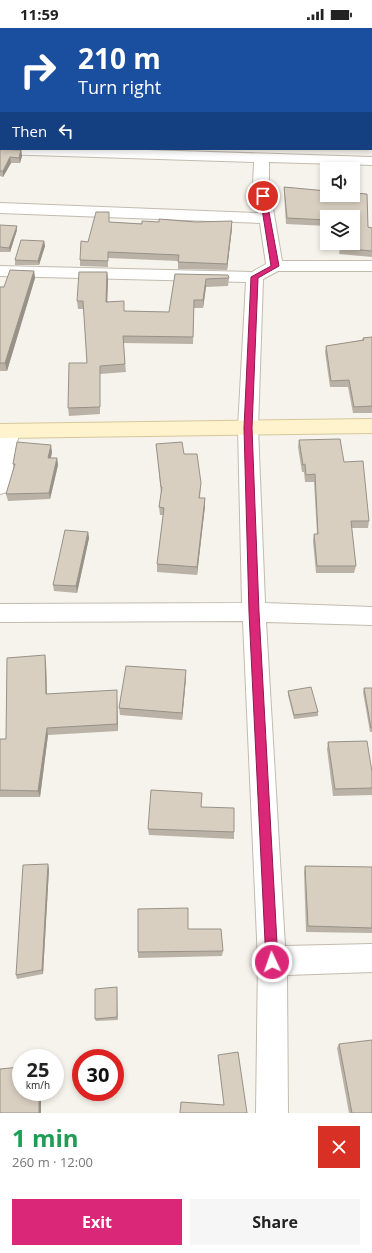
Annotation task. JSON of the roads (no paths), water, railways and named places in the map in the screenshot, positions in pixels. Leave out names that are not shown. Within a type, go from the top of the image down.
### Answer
[{"type":"main road","points":[[4,432],[372,426]]},
{"type":"street","points":[[0,150],[274,155],[372,161]]},
{"type":"street","points":[[274,155],[261,185],[275,266]]},
{"type":"street","points":[[0,208],[266,218]]},
{"type":"street","points":[[0,271],[255,277],[275,266],[372,266]]},
{"type":"street","points":[[255,277],[248,428],[254,612],[272,962],[272,1113]]},
{"type":"street","points":[[0,486],[4,432]]},
{"type":"street","points":[[0,613],[254,612],[372,616]]},
{"type":"street","points":[[272,962],[372,958]]}]
